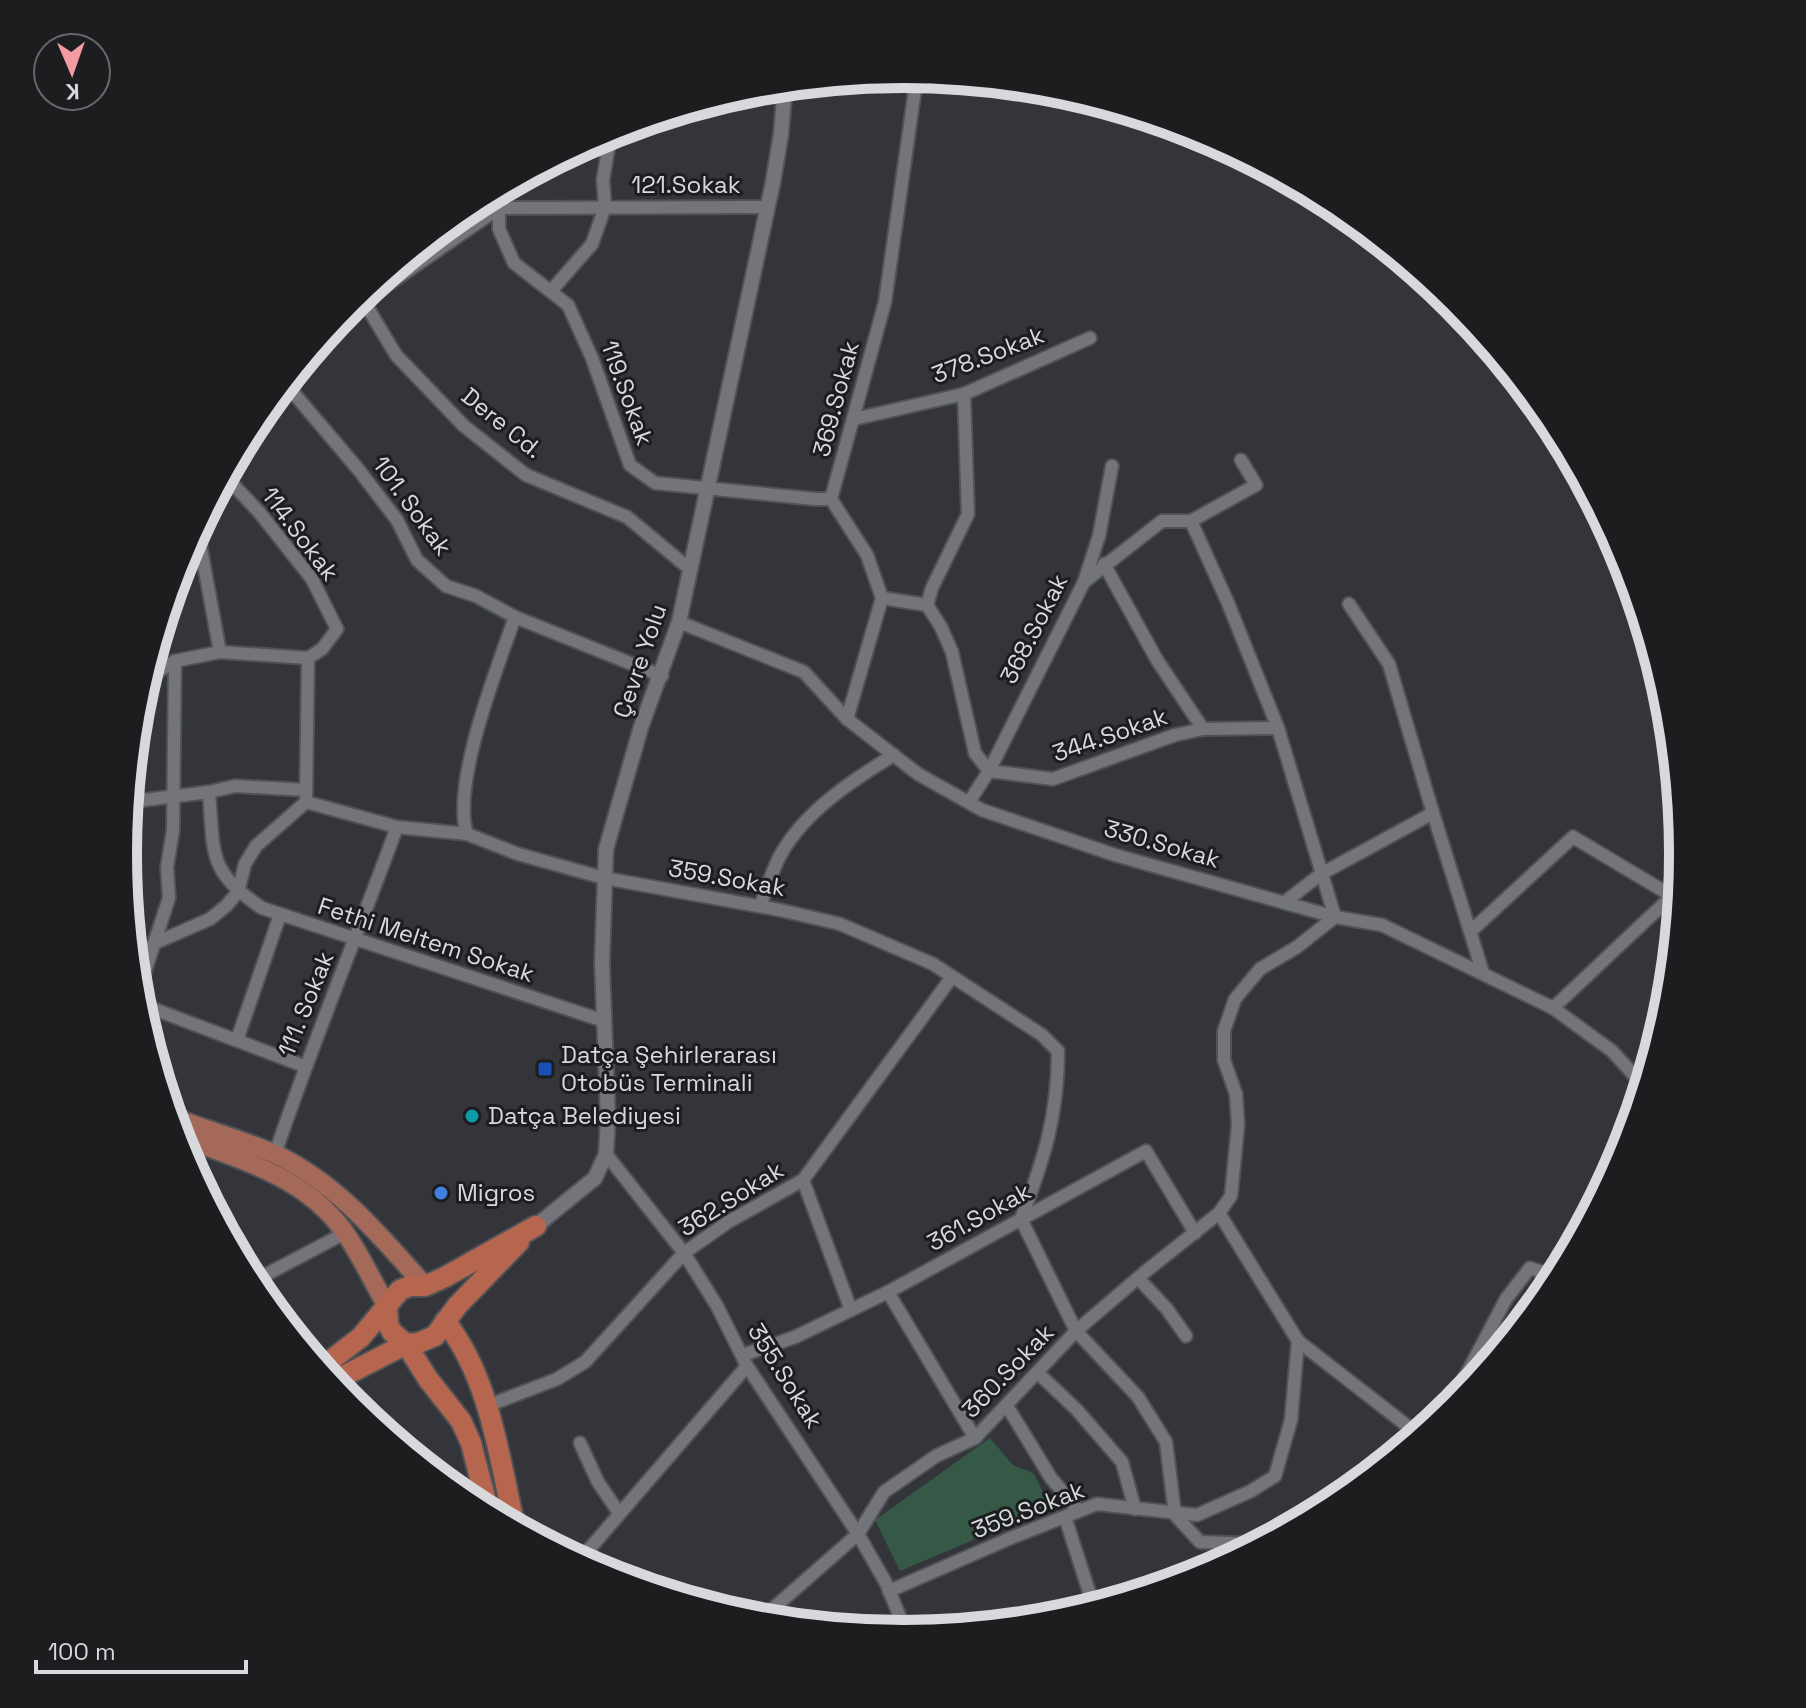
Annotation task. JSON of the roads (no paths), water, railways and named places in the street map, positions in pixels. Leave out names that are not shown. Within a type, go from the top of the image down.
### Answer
[{"type":"highway","points":[[329,1362],[361,1337],[400,1290],[425,1286],[536,1226]]},
{"type":"highway","points":[[343,1376],[406,1344],[427,1341],[435,1336],[445,1321],[536,1226]]},
{"type":"highway","points":[[425,1286],[441,1302],[445,1321],[459,1339],[487,1406],[511,1512]]},
{"type":"highway","points":[[387,1306],[388,1324],[392,1332],[406,1344],[422,1371],[461,1421],[471,1443],[485,1496]]},
{"type":"main road","points":[[186,1122],[275,1154],[321,1183],[358,1211],[425,1286]]},
{"type":"main road","points":[[193,1142],[261,1167],[289,1181],[329,1212],[345,1233],[387,1306]]},
{"type":"street","name":"369.Sokak","points":[[831,499],[885,302],[915,88]]},
{"type":"street","name":"Çevre Yolu","points":[[606,1154],[608,1118],[602,963],[606,849],[620,794],[679,622],[767,207],[781,134],[784,98]]},
{"type":"street","points":[[551,291],[592,244],[605,207],[603,180],[609,147]]},
{"type":"street","name":"119.Sokak","points":[[499,204],[499,229],[514,263],[568,305],[592,358],[630,465],[655,483],[831,499]]},
{"type":"street","name":"121.Sokak","points":[[499,208],[767,207]]},
{"type":"street","points":[[420,260],[499,208]]},
{"type":"street","name":"Dere Cd.","points":[[367,306],[396,355],[464,426],[526,475],[627,517],[691,570]]},
{"type":"street","name":"378.Sokak","points":[[854,419],[964,394],[1090,338]]},
{"type":"street","name":"101. Sokak","points":[[292,392],[397,520],[417,560],[446,586],[662,676]]},
{"type":"street","points":[[964,394],[968,514],[932,588],[927,605],[952,652],[975,753],[989,771]]},
{"type":"street","points":[[1084,582],[1162,521],[1191,521],[1256,485],[1241,460]]},
{"type":"street","name":"368.Sokak","points":[[969,802],[989,771],[1084,582],[1099,536],[1112,466]]},
{"type":"street","name":"114.Sokak","points":[[233,484],[312,579],[337,629],[322,649],[308,658]]},
{"type":"street","points":[[831,499],[867,555],[882,598],[847,719]]},
{"type":"street","points":[[1191,521],[1278,728],[1335,917],[1297,947],[1260,969],[1235,999],[1224,1031],[1224,1060],[1236,1094],[1238,1125],[1231,1196],[1219,1213],[1298,1341],[1410,1428]]},
{"type":"street","points":[[200,549],[214,607],[220,652]]},
{"type":"street","points":[[1104,564],[1157,660],[1203,729]]},
{"type":"street","points":[[882,598],[927,605]]},
{"type":"street","points":[[1349,604],[1389,664],[1483,973]]},
{"type":"street","points":[[467,834],[462,821],[473,744],[515,617]]},
{"type":"street","name":"330.Sokak","points":[[679,622],[804,672],[847,719],[918,774],[982,810],[1115,855],[1335,917],[1382,925],[1553,1008],[1612,1051],[1635,1077]]},
{"type":"street","points":[[144,954],[155,943],[210,919],[226,906],[238,892],[245,864],[256,846],[306,796],[308,658],[220,652],[175,661],[160,671]]},
{"type":"street","points":[[146,968],[169,898],[167,867],[173,830],[175,661]]},
{"type":"street","name":"344.Sokak","points":[[989,771],[1053,779],[1175,735],[1203,729],[1278,728]]},
{"type":"street","points":[[760,906],[781,853],[809,819],[848,783],[894,755]]},
{"type":"street","name":"359.Sokak","points":[[139,800],[235,786],[306,796],[397,827],[467,834],[518,854],[604,878],[840,924],[933,964],[1042,1035],[1058,1051],[1058,1090],[1045,1157],[1021,1219]]},
{"type":"street","points":[[209,792],[215,860],[238,892]]},
{"type":"street","points":[[1286,901],[1321,874],[1433,813]]},
{"type":"street","name":"111. Sokak","points":[[275,1154],[304,1066],[356,940],[397,827]]},
{"type":"street","points":[[1470,932],[1573,837],[1667,893]]},
{"type":"street","name":"Fethi Meltem Sokak","points":[[238,892],[262,908],[280,915],[604,1021]]},
{"type":"street","points":[[1553,1008],[1667,901]]},
{"type":"street","points":[[237,1040],[280,915]]},
{"type":"street","name":"362.Sokak","points":[[487,1406],[557,1379],[585,1362],[684,1253],[728,1222],[803,1180],[952,977]]},
{"type":"street","points":[[153,1009],[304,1066]]},
{"type":"street","name":"361.Sokak","points":[[587,1551],[745,1361],[888,1292],[1146,1151],[1195,1233]]},
{"type":"street","points":[[536,1226],[595,1178],[606,1154]]},
{"type":"street","name":"355.Sokak","points":[[606,1154],[684,1253],[745,1361],[858,1534],[901,1620]]},
{"type":"street","points":[[803,1180],[851,1310]]},
{"type":"street","name":"360.Sokak","points":[[773,1608],[858,1534],[884,1492],[936,1456],[975,1438],[1076,1331],[1219,1213]]},
{"type":"street","points":[[1021,1219],[1076,1331],[1138,1397],[1166,1442],[1175,1515],[1200,1542],[1237,1543]]},
{"type":"street","points":[[264,1276],[345,1233]]},
{"type":"street","points":[[1468,1371],[1506,1299],[1530,1268],[1544,1273]]},
{"type":"street","points":[[1138,1278],[1167,1309],[1186,1336]]},
{"type":"street","points":[[888,1292],[975,1438]]},
{"type":"street","name":"359.Sokak","points":[[889,1591],[1097,1504],[1175,1515],[1197,1515],[1251,1491],[1275,1476],[1291,1420],[1298,1341]]},
{"type":"street","points":[[1038,1373],[1077,1410],[1122,1462],[1135,1509]]},
{"type":"street","points":[[1007,1406],[1051,1478],[1079,1511]]},
{"type":"street","points":[[580,1443],[598,1482],[619,1513]]},
{"type":"street","points":[[1065,1517],[1091,1596]]},
{"type":"place","name":"Datça Şehirlerarası Otobüs Terminali","points":[[545,1069]]},
{"type":"place","name":"Datça Belediyesi","points":[[472,1116]]},
{"type":"place","name":"Migros","points":[[441,1193]]}]
